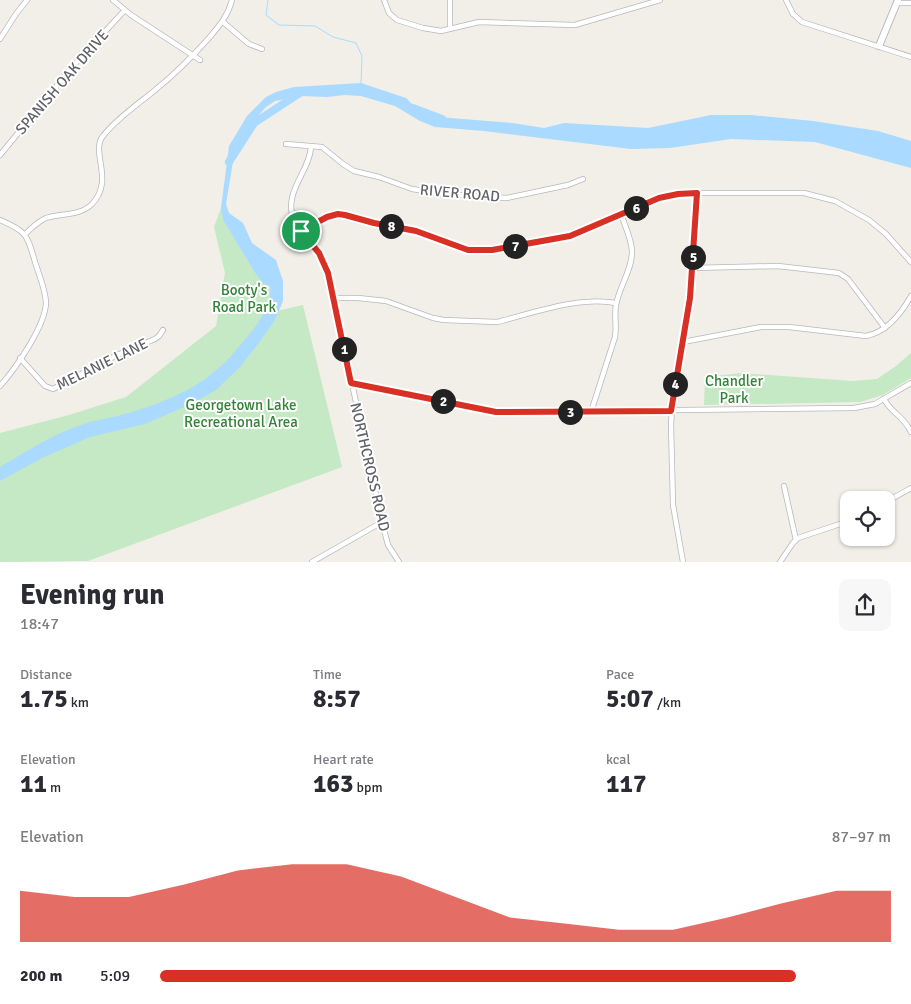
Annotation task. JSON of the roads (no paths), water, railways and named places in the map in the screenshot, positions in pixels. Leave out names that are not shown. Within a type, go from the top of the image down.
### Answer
[{"type":"street","points":[[0,39],[27,0]]},
{"type":"street","points":[[113,0],[124,11],[200,60]]},
{"type":"street","points":[[25,234],[36,223],[45,219],[79,212],[94,202],[103,184],[99,145],[102,136],[194,55],[223,22],[232,0]]},
{"type":"street","points":[[384,0],[389,14],[397,20],[435,30],[450,29],[479,22],[575,25],[660,0]]},
{"type":"street","points":[[450,0],[450,29]]},
{"type":"street","points":[[786,0],[793,14],[802,22],[911,57]]},
{"type":"street","points":[[879,46],[897,2],[911,3]]},
{"type":"street","name":"SPANISH OAK DRIVE","points":[[0,155],[74,64],[124,11]]},
{"type":"street","points":[[223,22],[249,44],[262,49]]},
{"type":"street","name":"RIVER ROAD","points":[[286,144],[322,147],[343,164],[354,170],[412,189],[443,194],[507,198],[568,185],[583,179]]},
{"type":"street","name":"NORTHCROSS ROAD","points":[[311,147],[308,162],[292,197],[292,218],[319,253],[328,273],[382,522],[388,545],[399,562]]},
{"type":"street","points":[[301,231],[327,217],[338,214],[416,231],[468,250],[483,251],[570,236],[670,195],[697,193],[804,194],[828,199],[848,207],[869,220],[886,234],[911,262]]},
{"type":"street","points":[[683,562],[673,505],[671,411],[690,298],[697,193]]},
{"type":"street","points":[[591,412],[615,337],[617,327],[616,303],[631,262],[632,252],[621,214]]},
{"type":"street","points":[[0,220],[17,227],[25,234],[29,241],[46,302],[41,324],[0,386]]},
{"type":"street","points":[[693,268],[778,266],[839,273],[848,279],[885,328]]},
{"type":"street","points":[[683,342],[761,327],[789,327],[866,336],[885,328],[897,317],[911,296]]},
{"type":"street","points":[[332,298],[378,299],[433,318],[488,322],[497,322],[569,304],[606,301],[616,303]]},
{"type":"street","name":"MELANIE LANE","points":[[20,358],[45,386],[55,389],[116,355],[155,339],[160,336],[163,330]]},
{"type":"street","points":[[351,383],[496,412],[854,408],[868,406],[884,399],[911,383]]},
{"type":"street","points":[[884,399],[891,410],[903,419],[911,432]]},
{"type":"street","points":[[784,486],[796,540]]},
{"type":"street","points":[[895,497],[911,488]]},
{"type":"street","points":[[312,562],[382,522]]},
{"type":"street","points":[[780,562],[796,540],[840,523]]},
{"type":"water","points":[[361,83],[406,98],[427,115],[544,128],[564,123],[648,128],[711,115],[751,115],[813,121],[878,131],[911,141],[911,168],[815,142],[731,139],[670,148],[631,149],[435,127],[420,121],[395,106],[361,96],[301,96],[275,101],[266,107],[245,131],[235,149],[226,204],[229,213],[243,223],[252,243],[276,260],[283,281],[283,301],[275,320],[258,344],[240,367],[216,390],[191,404],[145,424],[90,437],[42,458],[0,481],[0,467],[41,443],[62,432],[84,424],[136,411],[172,398],[205,379],[232,355],[261,319],[269,300],[270,286],[264,284],[255,273],[223,220],[221,208],[229,146],[247,116],[266,97],[276,92],[294,87]]},
{"type":"waterway","points":[[268,0],[266,15],[279,25],[315,26],[333,37],[356,43],[362,56],[361,83]]},
{"type":"waterway","points":[[229,162],[254,123],[300,93]]},
{"type":"waterway","points":[[413,108],[442,119]]},
{"type":"park label","name":"Booty's Road Park","points":[[244,298]]},
{"type":"park label","name":"Chandler Park","points":[[734,390]]},
{"type":"park label","name":"Georgetown Lake Recreational Area","points":[[241,414]]}]
